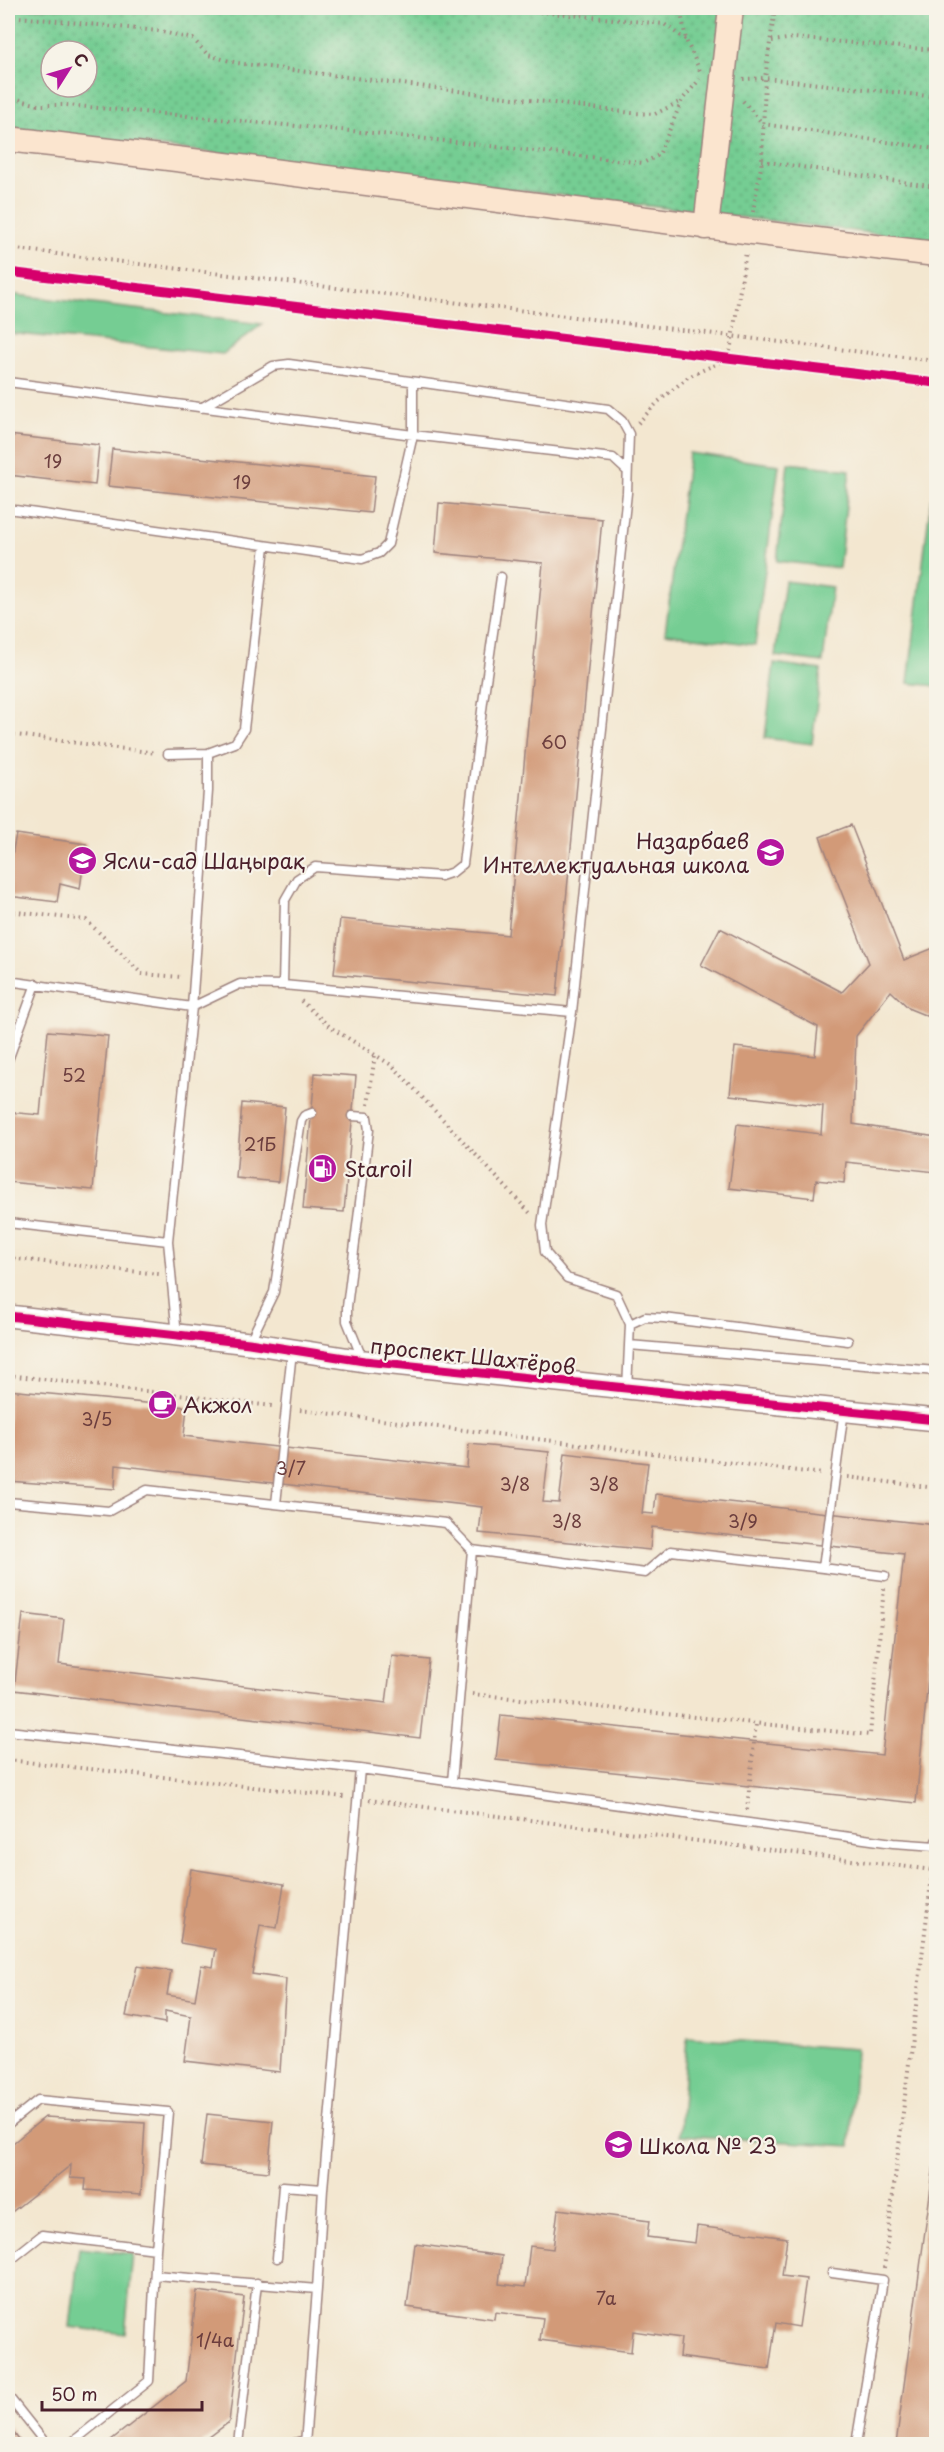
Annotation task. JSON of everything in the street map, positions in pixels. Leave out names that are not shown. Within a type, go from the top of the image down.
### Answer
[{"type":"main road","points":[[706,227],[730,8]]},
{"type":"main road","points":[[8,139],[251,166],[706,227],[936,254]]},
{"type":"street","name":"проспект Шахтёров","points":[[8,1316],[249,1343],[364,1361],[627,1390],[936,1420]]},
{"type":"lane","points":[[201,408],[273,366],[289,364],[608,409],[622,421],[629,434],[625,516],[572,1012],[542,1225],[545,1252],[567,1278],[616,1294],[630,1323],[627,1390]]},
{"type":"lane","points":[[8,382],[413,435],[613,458],[627,471]]},
{"type":"lane","points":[[8,509],[362,559],[379,553],[388,544],[413,435],[413,382]]},
{"type":"lane","points":[[168,754],[208,753],[235,743],[244,729],[265,546]]},
{"type":"lane","points":[[283,985],[285,900],[297,879],[315,867],[441,876],[453,872],[463,864],[501,577]]},
{"type":"lane","points":[[177,1336],[168,1241],[192,1007],[208,753]]},
{"type":"lane","points":[[8,981],[192,1007],[240,984],[283,985],[572,1012]]},
{"type":"lane","points":[[8,1060],[36,984]]},
{"type":"lane","points":[[249,1343],[274,1292],[301,1120],[312,1113]]},
{"type":"lane","points":[[352,1116],[367,1117],[369,1130],[346,1307],[347,1321],[364,1361]]},
{"type":"lane","points":[[8,1223],[168,1241]]},
{"type":"lane","points":[[630,1323],[645,1317],[655,1317],[848,1341]]},
{"type":"lane","points":[[629,1345],[936,1371]]},
{"type":"lane","points":[[276,1504],[292,1350]]},
{"type":"lane","points":[[823,1568],[844,1410]]},
{"type":"lane","points":[[8,1502],[109,1511],[147,1490],[446,1523],[472,1550],[645,1573],[671,1551],[885,1576]]},
{"type":"lane","points":[[452,1782],[472,1550]]},
{"type":"lane","points":[[8,1731],[360,1769],[894,1843],[936,1846],[936,1841]]},
{"type":"lane","points":[[291,2445],[305,2442],[322,2189],[360,1769]]},
{"type":"lane","points":[[8,2124],[38,2100],[168,2112],[156,2249],[149,2382],[70,2445]]},
{"type":"lane","points":[[277,2258],[283,2186],[322,2189]]},
{"type":"lane","points":[[8,2262],[42,2235],[156,2249]]},
{"type":"lane","points":[[832,2273],[882,2280],[856,2445]]},
{"type":"lane","points":[[155,2276],[317,2289]]},
{"type":"lane","points":[[238,2445],[257,2283]]},
{"type":"lane","points":[[8,2396],[46,2445]]},
{"type":"path","points":[[498,8],[664,24],[687,40]]},
{"type":"path","points":[[8,96],[38,105],[66,105],[373,133],[643,162],[659,155],[682,100],[703,76],[687,40],[681,12],[677,8]]},
{"type":"path","points":[[729,358],[762,161],[765,78],[776,8]]},
{"type":"path","points":[[8,16],[158,32],[193,39],[208,55],[237,63],[609,110],[655,114],[682,100]]},
{"type":"path","points":[[772,40],[794,38],[936,50]]},
{"type":"path","points":[[723,79],[765,78],[936,97]]},
{"type":"path","points":[[723,79],[763,124],[936,149]]},
{"type":"path","points":[[762,161],[936,186]]},
{"type":"path","points":[[8,248],[936,361]]},
{"type":"path","points":[[705,356],[740,360]]},
{"type":"path","points":[[629,434],[658,402],[688,377],[729,358]]},
{"type":"path","points":[[8,734],[168,754]]},
{"type":"path","points":[[8,910],[86,920],[142,974],[194,978]]},
{"type":"path","points":[[283,985],[330,1027],[393,1066],[542,1225]]},
{"type":"path","points":[[367,1117],[375,1054]]},
{"type":"path","points":[[8,1258],[171,1276]]},
{"type":"path","points":[[8,1375],[936,1488]]},
{"type":"path","points":[[459,1693],[870,1735],[885,1576]]},
{"type":"path","points":[[746,1822],[756,1723]]},
{"type":"path","points":[[8,1760],[357,1798],[932,1870]]},
{"type":"path","points":[[882,2280],[936,1846]]},
{"type":"green space","points":[[8,8],[890,8],[936,13],[936,241],[8,128]]},
{"type":"green space","points":[[8,294],[262,324],[223,354],[8,333]]},
{"type":"green space","points":[[689,453],[779,465],[755,645],[665,633]]},
{"type":"green space","points":[[788,463],[850,470],[839,568],[777,561]]},
{"type":"green space","points":[[931,498],[936,499],[936,686],[908,683]]},
{"type":"green space","points":[[785,581],[832,587],[823,662],[775,656]]},
{"type":"green space","points":[[774,663],[821,670],[812,744],[765,738]]},
{"type":"green space","points":[[687,2037],[856,2049],[850,2146],[680,2135]]},
{"type":"green space","points":[[79,2248],[133,2254],[125,2334],[70,2327]]},
{"type":"building","points":[[8,435],[99,445],[95,485],[8,475]]},
{"type":"building","points":[[112,449],[375,476],[371,513],[108,486]]},
{"type":"building","points":[[439,503],[602,519],[557,996],[334,974],[340,919],[508,935],[543,563],[435,553]]},
{"type":"building","points":[[851,825],[904,960],[936,947],[936,1018],[910,1009],[891,991],[856,1036],[853,1124],[936,1137],[936,1172],[846,1162],[844,1183],[816,1180],[814,1198],[729,1188],[737,1124],[821,1134],[823,1106],[730,1095],[735,1047],[815,1056],[818,1027],[701,965],[720,928],[842,992],[869,963],[820,837]]},
{"type":"building","points":[[16,834],[86,844],[80,889],[60,884],[57,902],[8,896],[8,855],[12,855]]},
{"type":"building","points":[[48,1031],[108,1036],[93,1190],[8,1182],[8,1112],[40,1115]]},
{"type":"building","points":[[315,1073],[356,1076],[344,1212],[303,1209]]},
{"type":"building","points":[[242,1103],[285,1107],[278,1182],[236,1178]]},
{"type":"building","points":[[8,1390],[187,1407],[184,1436],[240,1443],[467,1468],[469,1444],[549,1452],[543,1502],[559,1503],[565,1453],[648,1463],[642,1513],[654,1514],[656,1494],[936,1525],[936,1597],[916,1803],[496,1760],[501,1715],[882,1755],[904,1554],[652,1527],[650,1550],[479,1533],[482,1507],[116,1465],[115,1489],[8,1481]]},
{"type":"building","points":[[23,1614],[64,1619],[59,1664],[386,1703],[392,1656],[429,1660],[420,1738],[14,1690]]},
{"type":"building","points":[[191,1869],[284,1884],[277,1928],[260,1925],[252,1974],[286,1979],[280,2072],[185,2061],[191,2016],[165,2011],[165,2023],[126,2016],[137,1966],[171,1971],[167,1995],[195,2000],[201,1965],[213,1967],[216,1949],[180,1943]]},
{"type":"building","points":[[207,2114],[273,2121],[268,2172],[201,2165]]},
{"type":"building","points":[[45,2117],[145,2123],[141,2194],[85,2190],[86,2179],[70,2178],[71,2165],[8,2215],[8,2147]]},
{"type":"building","points":[[935,2157],[935,2444],[896,2444]]},
{"type":"building","points":[[558,2209],[649,2221],[647,2237],[695,2243],[697,2226],[787,2238],[782,2276],[806,2279],[799,2327],[776,2323],[769,2369],[679,2357],[681,2338],[633,2331],[631,2352],[540,2340],[543,2318],[495,2312],[494,2319],[407,2307],[415,2244],[502,2256],[499,2284],[525,2287],[530,2246],[553,2249]]},
{"type":"building","points":[[197,2291],[244,2297],[229,2422],[200,2444],[106,2444],[186,2381]]},
{"type":"building","points":[[8,2425],[22,2444],[8,2444]]},
{"type":"cycle path","points":[[8,272],[936,383]]},
{"type":"cycle path","points":[[8,1316],[249,1343],[364,1361],[936,1420]]},
{"type":"place","name":"Назарбаев Интеллектуальная школа","points":[[770,852]]},
{"type":"place","name":"Ясли-сад Шаңырақ","points":[[82,860]]},
{"type":"place","name":"Staroil","points":[[323,1168]]},
{"type":"place","name":"Акжол","points":[[162,1404]]},
{"type":"place","name":"Школа № 23","points":[[618,2145]]}]
